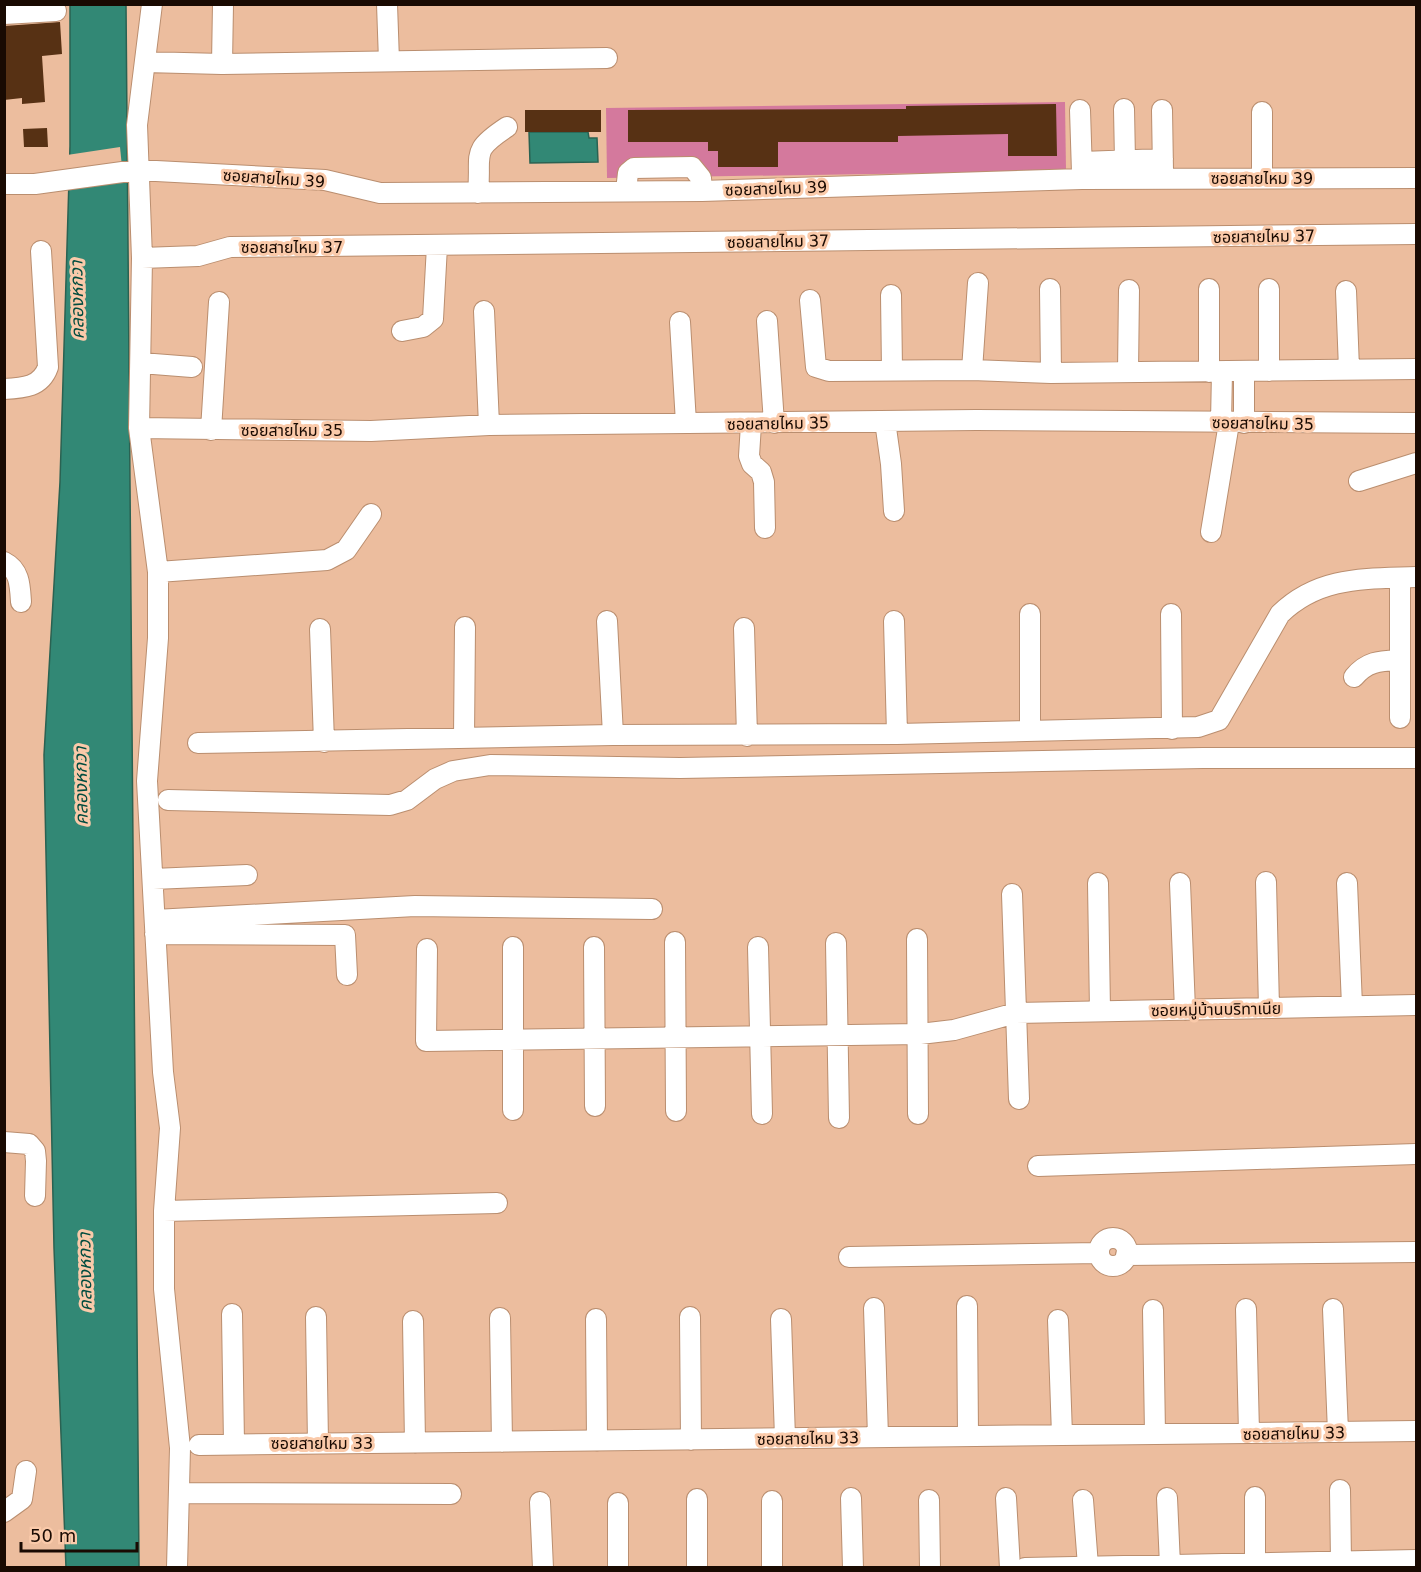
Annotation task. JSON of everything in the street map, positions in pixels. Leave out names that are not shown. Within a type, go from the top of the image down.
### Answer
[{"type":"street","points":[[152,4],[133,170],[142,258],[139,428],[158,572],[158,639],[147,781],[163,1072],[170,1128],[164,1211],[165,1313],[180,1448],[177,1568]]},
{"type":"street","points":[[222,64],[223,4]]},
{"type":"street","points":[[387,4],[389,61]]},
{"type":"street","points":[[4,14],[56,11]]},
{"type":"street","points":[[145,62],[222,64],[608,58]]},
{"type":"street","points":[[1124,109],[1125,161]]},
{"type":"street","points":[[1080,110],[1082,171],[1125,161],[1163,159]]},
{"type":"street","points":[[1162,110],[1163,179]]},
{"type":"street","points":[[1262,112],[1262,178]]},
{"type":"street","points":[[478,193],[478,155],[481,148],[484,142],[507,127]]},
{"type":"street","name":"ซอยสายไหม 39","points":[[4,184],[35,184],[133,170],[325,180],[380,193],[702,191],[1082,171],[1163,179],[1416,178]]},
{"type":"street","name":"ซอยสายไหม 37","points":[[142,258],[198,256],[230,247],[1416,234]]},
{"type":"street","points":[[402,331],[423,327],[433,319],[437,246]]},
{"type":"street","points":[[4,389],[35,384],[44,378],[48,367],[41,251]]},
{"type":"street","points":[[972,370],[978,283]]},
{"type":"street","points":[[1050,289],[1051,374]]},
{"type":"street","points":[[1209,289],[1216,372],[1232,423]]},
{"type":"street","points":[[1269,289],[1269,370]]},
{"type":"street","points":[[1128,290],[1128,372]]},
{"type":"street","points":[[1346,291],[1349,369]]},
{"type":"street","points":[[891,295],[892,370]]},
{"type":"street","points":[[810,300],[816,367],[829,371],[972,370],[1051,374],[1416,369]]},
{"type":"street","points":[[211,430],[219,302]]},
{"type":"street","points":[[484,311],[489,425]]},
{"type":"street","points":[[766,321],[774,423]]},
{"type":"street","points":[[680,322],[686,423]]},
{"type":"street","points":[[141,363],[192,367]]},
{"type":"street","points":[[1210,532],[1244,372]]},
{"type":"street","points":[[885,421],[894,511]]},
{"type":"street","name":"ซอยสายไหม 35","points":[[139,428],[371,431],[489,425],[885,421],[1416,423]]},
{"type":"street","points":[[752,424],[749,456],[752,464],[761,472],[765,482],[765,528]]},
{"type":"street","points":[[1359,481],[1416,464]]},
{"type":"street","points":[[158,572],[327,560],[346,550],[371,514]]},
{"type":"street","points":[[4,562],[12,566],[20,581],[21,602]]},
{"type":"street","points":[[198,743],[613,735],[897,734],[1030,729],[1198,727],[1219,720],[1280,614],[1294,600],[1327,584],[1408,578],[1400,660],[1400,718]]},
{"type":"street","points":[[1030,614],[1030,729]]},
{"type":"street","points":[[1171,614],[1172,729]]},
{"type":"street","points":[[607,621],[613,735]]},
{"type":"street","points":[[894,621],[897,734]]},
{"type":"street","points":[[464,737],[465,627]]},
{"type":"street","points":[[744,628],[747,736]]},
{"type":"street","points":[[320,629],[324,742]]},
{"type":"street","points":[[1354,677],[1362,667],[1371,662],[1400,660]]},
{"type":"street","points":[[168,800],[390,806],[407,800],[435,779],[453,771],[490,765],[680,768],[1191,759],[1416,758]]},
{"type":"street","points":[[153,879],[247,875]]},
{"type":"street","points":[[1266,882],[1269,1008]]},
{"type":"street","points":[[1098,883],[1100,1011]]},
{"type":"street","points":[[1180,883],[1185,1010]]},
{"type":"street","points":[[1347,883],[1352,1006]]},
{"type":"street","points":[[1012,894],[1019,1100]]},
{"type":"street","points":[[155,927],[415,906],[652,909]]},
{"type":"street","points":[[155,927],[345,934],[347,975]]},
{"type":"street","points":[[917,939],[918,1114]]},
{"type":"street","points":[[675,942],[676,1111]]},
{"type":"street","points":[[836,943],[839,1118]]},
{"type":"street","points":[[513,947],[513,1110]]},
{"type":"street","points":[[594,947],[595,1106]]},
{"type":"street","points":[[758,947],[762,1114]]},
{"type":"street","name":"ซอยหมู่บ้านบริทาเนีย","points":[[427,948],[426,1041],[918,1034],[954,1030],[1016,1013],[1416,1005]]},
{"type":"street","points":[[4,1142],[28,1144],[34,1151],[35,1196]]},
{"type":"street","points":[[1038,1166],[1416,1154]]},
{"type":"street","points":[[164,1211],[497,1203]]},
{"type":"street","points":[[849,1257],[1099,1253],[1104,1263],[1115,1266],[1124,1260],[1126,1255],[1416,1252]]},
{"type":"street","points":[[967,1306],[968,1436]]},
{"type":"street","points":[[874,1308],[878,1437]]},
{"type":"street","points":[[1246,1309],[1249,1433]]},
{"type":"street","points":[[1333,1309],[1338,1432]]},
{"type":"street","points":[[1153,1310],[1155,1434]]},
{"type":"street","points":[[232,1314],[234,1444]]},
{"type":"street","points":[[316,1317],[318,1443]]},
{"type":"street","points":[[690,1317],[691,1440]]},
{"type":"street","points":[[500,1318],[502,1442]]},
{"type":"street","points":[[596,1319],[597,1441]]},
{"type":"street","points":[[781,1319],[785,1438]]},
{"type":"street","points":[[1058,1320],[1062,1435]]},
{"type":"street","points":[[413,1321],[415,1443]]},
{"type":"street","name":"ซอยสายไหม 33","points":[[199,1445],[1416,1431]]},
{"type":"street","points":[[4,1512],[17,1505],[21,1499],[26,1471]]},
{"type":"street","points":[[1340,1490],[1341,1562]]},
{"type":"street","points":[[180,1493],[451,1494]]},
{"type":"street","points":[[1255,1497],[1255,1563]]},
{"type":"street","points":[[852,1498],[853,1568]]},
{"type":"street","points":[[1006,1498],[1010,1568]]},
{"type":"street","points":[[1167,1498],[1170,1565]]},
{"type":"street","points":[[697,1499],[697,1568]]},
{"type":"street","points":[[929,1500],[930,1568]]},
{"type":"street","points":[[1083,1500],[1088,1566]]},
{"type":"street","points":[[772,1501],[772,1568]]},
{"type":"street","points":[[540,1502],[543,1568]]},
{"type":"street","points":[[618,1503],[618,1568]]},
{"type":"street","points":[[1025,1568],[1416,1560]]},
{"type":"shaded area","points":[[1065,102],[1066,171],[607,178],[606,108]]},
{"type":"water","name":"คลองหกวา","points":[[126,4],[139,1567],[66,1568],[54,1248],[44,755],[60,482],[70,146],[70,5]]},
{"type":"water","points":[[529,132],[588,132],[589,138],[597,138],[598,162],[530,163]]},
{"type":"pier","points":[[120,147],[122,167],[66,176],[67,155]]},
{"type":"building","points":[[60,22],[62,54],[42,56],[45,102],[22,104],[22,98],[4,100],[4,26]]},
{"type":"building","points":[[1056,104],[1057,156],[1008,156],[1008,134],[898,136],[898,142],[778,142],[778,167],[718,167],[718,151],[708,151],[708,142],[628,142],[628,110],[906,109],[906,106]]},
{"type":"building","points":[[525,110],[601,110],[601,132],[525,132]]},
{"type":"building","points":[[47,128],[48,147],[24,147],[23,129]]}]
